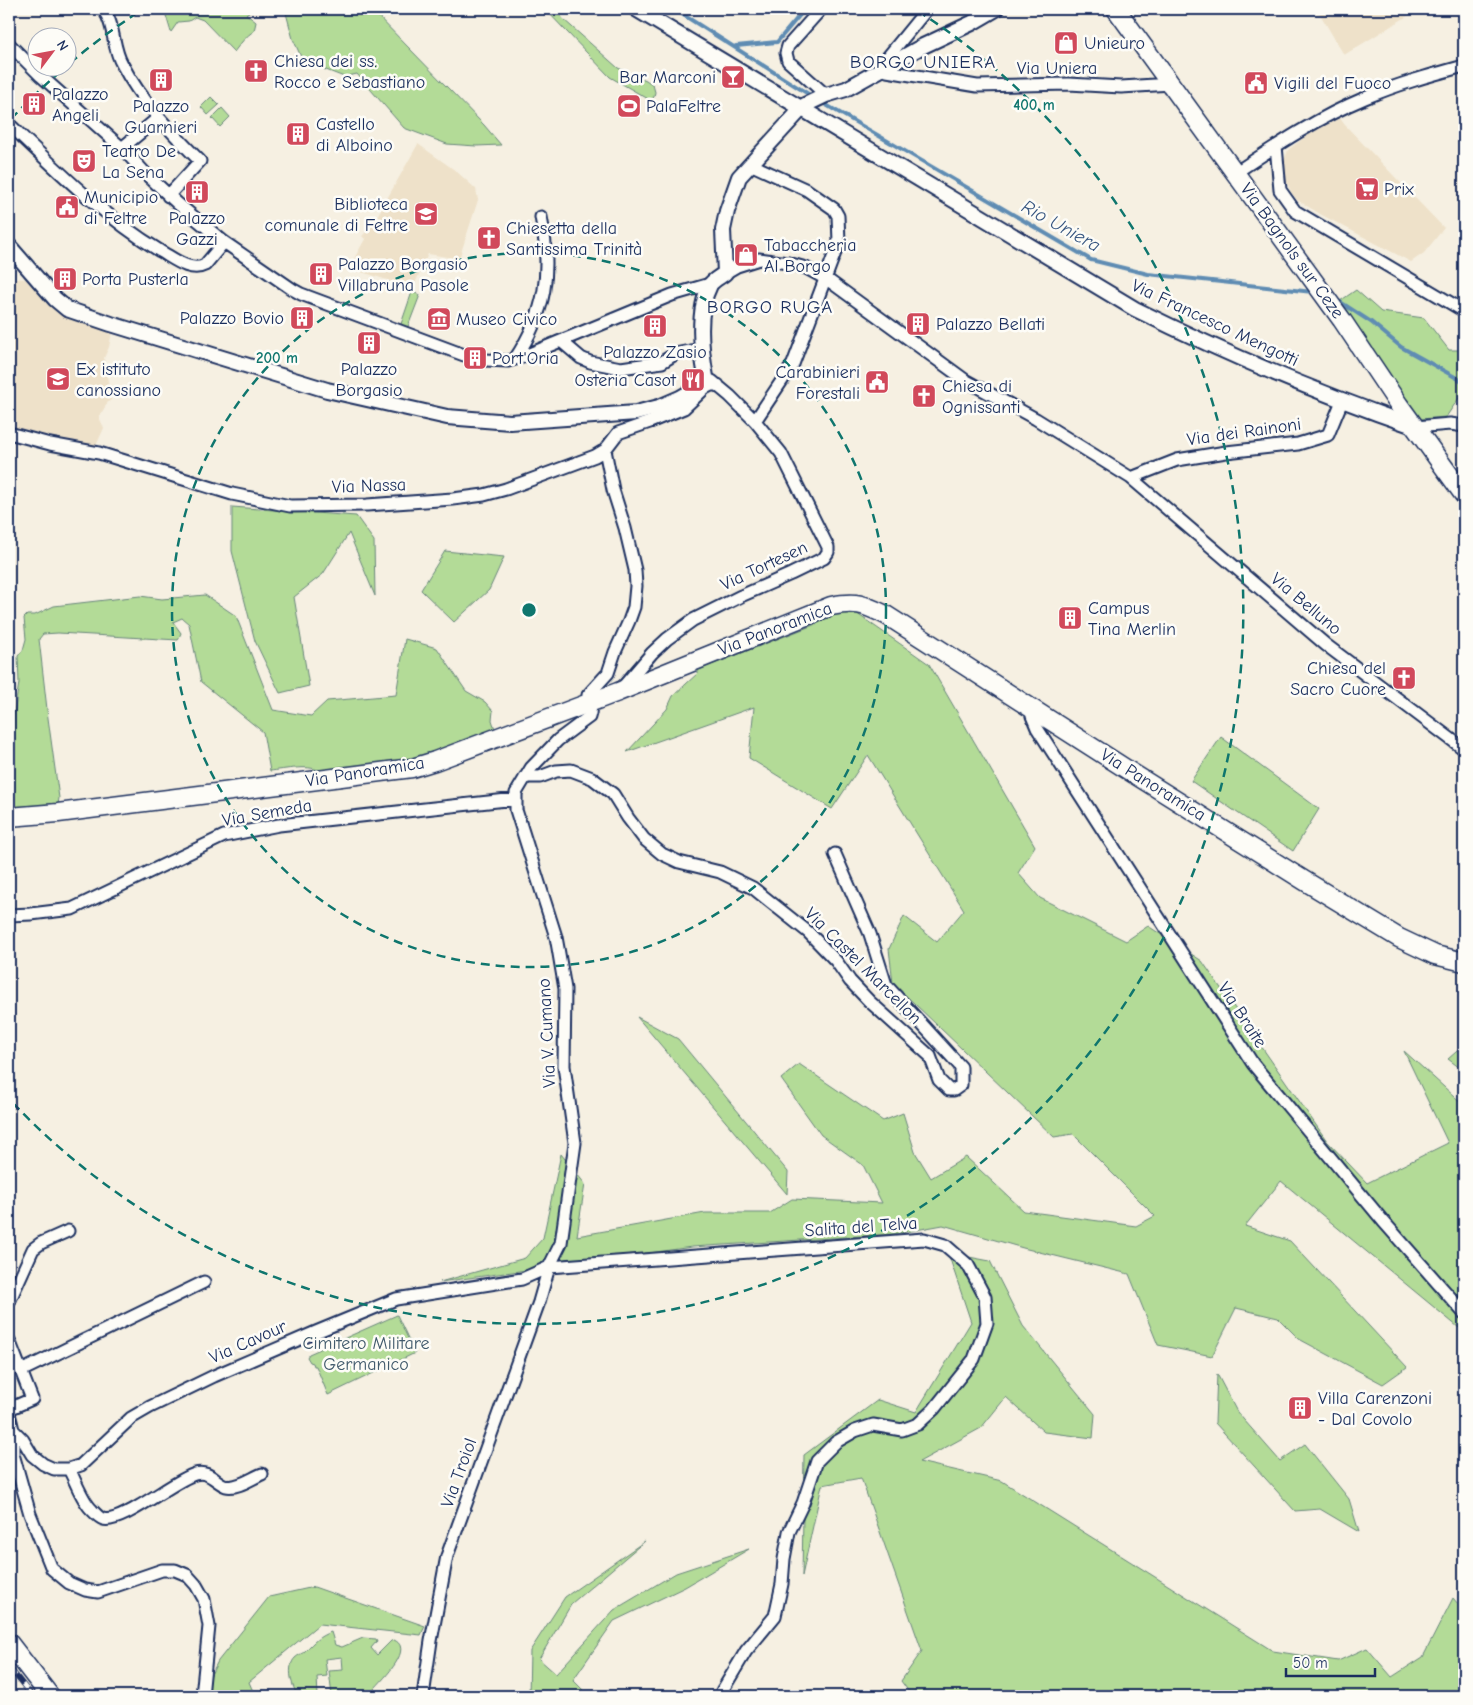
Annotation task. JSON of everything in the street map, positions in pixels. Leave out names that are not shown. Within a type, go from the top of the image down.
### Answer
[{"type":"main road","name":"Via Bagnols sur Ceze","points":[[1116,9],[1342,320],[1464,495]]},
{"type":"main road","name":"Via Panoramica","points":[[9,817],[58,813],[412,768],[591,703],[831,606],[855,603],[868,606],[886,615],[1305,881],[1399,938],[1435,955],[1464,962]]},
{"type":"main road","points":[[9,1643],[50,1696]]},
{"type":"street","points":[[103,9],[108,14],[117,54],[122,64],[158,118],[200,161],[172,200]]},
{"type":"street","name":"Via Francesco Mengotti","points":[[636,9],[805,106],[1135,309],[1186,334],[1342,401],[1416,427]]},
{"type":"street","points":[[821,9],[788,46],[786,54],[788,61],[826,95]]},
{"type":"street","points":[[884,68],[887,58],[927,9]]},
{"type":"street","points":[[485,360],[514,359],[672,295],[710,284],[725,273],[723,230],[727,211],[739,177],[805,106],[826,95],[846,89],[921,47],[996,9]]},
{"type":"street","points":[[9,44],[41,76],[122,148],[172,200],[224,242],[301,294],[464,354]]},
{"type":"street","points":[[1235,173],[1296,133],[1363,98],[1400,84],[1464,66]]},
{"type":"street","name":"Via Uniera","points":[[884,68],[891,73],[978,86],[1069,84],[1120,87],[1172,84]]},
{"type":"street","points":[[122,148],[158,118]]},
{"type":"street","points":[[9,124],[85,196],[136,236],[192,268],[200,268],[205,265],[224,242]]},
{"type":"street","points":[[1276,146],[1280,190],[1294,211],[1464,311]]},
{"type":"street","points":[[750,164],[807,190],[834,209],[838,216],[839,242],[792,364],[755,421]]},
{"type":"street","points":[[514,359],[532,331],[540,312],[545,281],[546,241],[542,217]]},
{"type":"street","points":[[9,246],[55,299],[68,309],[327,390],[447,417],[510,422],[636,414],[680,398],[708,383],[702,350],[701,330],[704,306],[710,284]]},
{"type":"street","name":"Via Belluno","points":[[725,273],[737,266],[759,258],[806,268],[824,278],[861,302],[965,380],[1036,419],[1131,478],[1326,645],[1464,749]]},
{"type":"street","points":[[561,341],[581,358],[590,362],[621,368],[654,364],[662,362],[675,354],[702,350]]},
{"type":"street","name":"Via Tortesen","points":[[618,692],[666,639],[693,620],[824,558],[828,552],[828,547],[782,453],[755,421],[708,383]]},
{"type":"street","name":"Via Nassa","points":[[9,433],[50,444],[99,453],[232,494],[290,506],[367,505],[453,499],[506,490],[594,456],[605,450],[618,433],[684,408],[708,383]]},
{"type":"street","name":"Via dei Rainoni","points":[[1131,478],[1177,460],[1226,452],[1298,444],[1328,435],[1342,401]]},
{"type":"street","points":[[1416,427],[1450,424],[1464,426]]},
{"type":"street","points":[[516,799],[516,793],[531,768],[558,740],[589,717],[591,703],[588,696],[608,672],[634,607],[635,570],[613,490],[605,450]]},
{"type":"street","name":"Via Braite","points":[[1032,708],[1032,716],[1037,728],[1253,1064],[1383,1221],[1464,1313]]},
{"type":"street","name":"Via Castel Marcellon","points":[[525,777],[540,777],[556,771],[571,770],[592,778],[612,794],[644,840],[662,854],[679,862],[720,872],[753,888],[820,943],[836,961],[850,982],[930,1056],[939,1080],[949,1090],[954,1090],[961,1085],[961,1067],[886,985],[870,934],[835,854]]},
{"type":"street","name":"Via Semeda","points":[[9,915],[72,908],[224,836],[279,825],[516,799]]},
{"type":"street","name":"Via V. Cumano","points":[[516,799],[516,810],[556,937],[565,989],[564,1066],[575,1143],[561,1243],[549,1267]]},
{"type":"street","points":[[9,1302],[33,1249],[68,1230]]},
{"type":"street","name":"Salita del Telva","points":[[549,1267],[924,1239],[945,1245],[968,1265],[985,1297],[987,1323],[974,1359],[934,1409],[918,1424],[902,1430],[873,1425],[854,1431],[836,1442],[817,1461],[803,1503],[789,1532],[782,1584],[775,1616],[746,1651],[722,1691],[722,1696]]},
{"type":"street","name":"Via Cavour","points":[[69,1469],[81,1465],[131,1418],[150,1407],[214,1376],[316,1332],[396,1299],[522,1279],[549,1267]]},
{"type":"street","name":"Via Troiol","points":[[423,1696],[447,1556],[539,1302],[549,1267]]},
{"type":"street","points":[[21,1371],[204,1282]]},
{"type":"street","points":[[9,1340],[32,1399],[9,1411],[13,1430],[13,1454],[30,1514],[52,1569],[69,1583],[85,1590],[98,1592],[162,1570],[175,1570],[187,1575],[196,1585],[204,1599],[209,1626],[202,1696]]},
{"type":"street","points":[[13,1430],[23,1440],[32,1455],[42,1464],[54,1469],[69,1469],[89,1508],[102,1519],[109,1520],[126,1514],[197,1473],[215,1477],[227,1486],[235,1486],[262,1474]]},
{"type":"shaded area","points":[[1317,9],[1419,9],[1344,55]]},
{"type":"shaded area","points":[[1340,118],[1444,228],[1424,253],[1411,262],[1322,215],[1297,200],[1291,192],[1285,178],[1283,164],[1288,150],[1309,134]]},
{"type":"shaded area","name":"Biblioteca comunale di Feltre","points":[[418,144],[456,171],[476,189],[478,200],[459,259],[428,254],[413,288],[349,268],[365,239],[362,236],[371,227]]},
{"type":"shaded area","name":"Ex istituto canossiano","points":[[9,278],[28,279],[58,312],[112,332],[109,347],[104,358],[111,400],[99,417],[104,428],[95,448],[9,428]]},
{"type":"green space","points":[[164,9],[253,9],[246,14],[256,22],[254,31],[234,52],[203,20],[195,17],[189,21],[178,22],[171,32]]},
{"type":"green space","points":[[288,9],[371,9],[484,125],[501,145],[447,144],[404,128],[357,74],[344,77],[303,61],[293,39],[286,13]]},
{"type":"green space","points":[[545,9],[555,9],[563,19],[618,68],[653,85],[654,97],[650,100],[610,77]]},
{"type":"green space","points":[[211,97],[219,105],[208,115],[201,107]]},
{"type":"green space","points":[[222,108],[230,117],[220,127],[212,118]]},
{"type":"green space","points":[[1356,290],[1381,312],[1424,318],[1449,350],[1464,350],[1464,395],[1461,395],[1446,417],[1420,419],[1340,301]]},
{"type":"green space","points":[[412,292],[420,295],[407,329],[400,327]]},
{"type":"green space","points":[[232,507],[356,516],[374,541],[375,596],[349,533],[323,574],[294,597],[309,686],[280,693],[255,641],[232,551]]},
{"type":"green space","points":[[445,551],[504,557],[489,590],[454,622],[421,590]]},
{"type":"green space","points":[[205,595],[236,616],[273,710],[311,716],[327,701],[396,695],[405,639],[437,648],[466,691],[485,702],[493,711],[492,720],[495,729],[435,752],[391,763],[322,773],[312,768],[270,771],[263,732],[201,682],[189,624],[182,618],[173,622],[181,633],[178,640],[58,633],[43,634],[39,639],[59,798],[58,805],[14,808],[9,775],[10,739],[19,683],[18,656],[23,650],[26,639],[24,618],[27,615],[35,615],[54,606],[140,596],[162,599]]},
{"type":"green space","points":[[837,610],[853,611],[929,664],[1035,846],[1018,873],[1040,898],[1126,941],[1148,926],[1202,961],[1327,1141],[1367,1183],[1448,1143],[1404,1051],[1464,1105],[1464,1332],[1281,1181],[1245,1226],[1290,1241],[1407,1367],[1383,1384],[1299,1339],[1278,1318],[1236,1308],[1212,1356],[1158,1345],[1129,1274],[1023,1248],[943,1225],[894,1234],[692,1247],[440,1282],[525,1258],[543,1238],[561,1154],[585,1184],[577,1236],[705,1213],[770,1213],[792,1199],[882,1203],[863,1165],[821,1135],[781,1079],[799,1064],[883,1121],[903,1113],[915,1152],[931,1178],[966,1157],[1024,1211],[1136,1226],[1155,1216],[1073,1134],[1054,1137],[893,983],[889,949],[904,916],[937,942],[964,910],[868,755],[832,809],[749,758],[754,707],[627,752],[667,709],[673,696],[698,673],[698,670],[821,622]]},
{"type":"green space","points":[[1221,737],[1319,809],[1293,851],[1191,781]]},
{"type":"green space","points":[[637,1017],[678,1039],[788,1172],[787,1194]]},
{"type":"green space","points":[[1464,1045],[1464,1071],[1448,1059]]},
{"type":"green space","points":[[948,1253],[990,1261],[1023,1326],[1095,1414],[1093,1438],[1044,1432],[1006,1397],[981,1428],[919,1462],[1002,1481],[1273,1651],[1338,1661],[1367,1648],[1392,1677],[1423,1657],[1453,1598],[1464,1611],[1464,1696],[912,1696],[901,1681],[922,1651],[861,1478],[822,1485],[802,1576],[804,1455],[878,1400],[916,1412],[971,1322]]},
{"type":"green space","name":"Cimitero Militare Germanico","points":[[397,1315],[415,1353],[328,1395],[316,1366],[307,1357],[309,1354]]},
{"type":"green space","points":[[1217,1374],[1237,1412],[1280,1461],[1305,1444],[1349,1499],[1359,1532],[1320,1509],[1295,1511],[1215,1423]]},
{"type":"green space","points":[[645,1541],[572,1603],[539,1659],[556,1674],[614,1610],[676,1573],[749,1549],[685,1587],[614,1621],[573,1680],[589,1696],[529,1696],[530,1651],[565,1597]]},
{"type":"green space","points":[[314,1587],[425,1626],[421,1635],[319,1624],[249,1682],[255,1696],[200,1696],[218,1661],[269,1597]]},
{"type":"green space","points":[[331,1632],[335,1645],[342,1647],[363,1638],[376,1639],[377,1641],[371,1648],[377,1655],[391,1641],[394,1640],[400,1645],[401,1652],[398,1659],[368,1696],[332,1696],[329,1671],[343,1670],[342,1657],[325,1659],[327,1676],[317,1677],[318,1696],[298,1696],[290,1672],[292,1662],[323,1635]]},
{"type":"waterway","name":"Rio Uniera","points":[[674,9],[813,97]]},
{"type":"waterway","points":[[736,46],[777,42],[805,9]]},
{"type":"waterway","name":"Rio Uniera","points":[[821,102],[1091,260],[1148,274],[1313,292]]},
{"type":"waterway","name":"Rio Uniera","points":[[1334,298],[1371,322],[1401,347],[1464,382]]},
{"type":"tunnel","points":[[464,355],[485,360]]},
{"type":"railway","points":[[9,1667],[32,1696]]},
{"type":"place","name":"Unieuro","points":[[1066,43]]},
{"type":"place","name":"Chiesa dei ss. Rocco e Sebastiano","points":[[256,71]]},
{"type":"place","name":"Bar Marconi","points":[[733,77]]},
{"type":"place","name":"Palazzo Guarnieri","points":[[161,80]]},
{"type":"place","name":"Vigili del Fuoco","points":[[1256,83]]},
{"type":"place","name":"Palazzo Angeli","points":[[34,104]]},
{"type":"place","name":"PalaFeltre","points":[[629,106]]},
{"type":"place","name":"Castello di Alboino","points":[[298,134]]},
{"type":"place","name":"Teatro De La Sena","points":[[84,161]]},
{"type":"place","name":"Prix","points":[[1367,189]]},
{"type":"place","name":"Palazzo Gazzi","points":[[197,192]]},
{"type":"place","name":"Municipio di Feltre","points":[[67,207]]},
{"type":"place","name":"Biblioteca comunale di Feltre","points":[[426,214]]},
{"type":"place","name":"Chiesetta della Santissima Trinità","points":[[489,238]]},
{"type":"place","name":"Tabaccheria Al Borgo","points":[[746,255]]},
{"type":"place","name":"Palazzo Borgasio Villabruna Pasole","points":[[321,274]]},
{"type":"place","name":"Porta Pusterla","points":[[65,279]]},
{"type":"place","name":"Palazzo Bovio","points":[[302,318]]},
{"type":"place","name":"Museo Civico","points":[[439,319]]},
{"type":"place","name":"Palazzo Bellati","points":[[918,324]]},
{"type":"place","name":"Palazzo Zasio","points":[[655,326]]},
{"type":"place","name":"Palazzo Borgasio","points":[[369,343]]},
{"type":"place","name":"Port'Oria","points":[[475,358]]},
{"type":"place","name":"Ex istituto canossiano","points":[[58,379]]},
{"type":"place","name":"Osteria Casot","points":[[693,380]]},
{"type":"place","name":"Carabinieri Forestali","points":[[877,382]]},
{"type":"place","name":"Chiesa di Ognissanti","points":[[924,396]]},
{"type":"place","name":"Campus Tina Merlin","points":[[1070,618]]},
{"type":"place","name":"Chiesa del Sacro Cuore","points":[[1404,678]]},
{"type":"place","name":"Villa Carenzoni - Dal Covolo","points":[[1300,1408]]},
{"type":"district","name":"BORGO UNIERA","points":[[923,62]]},
{"type":"district","name":"BORGO RUGA","points":[[770,307]]}]
